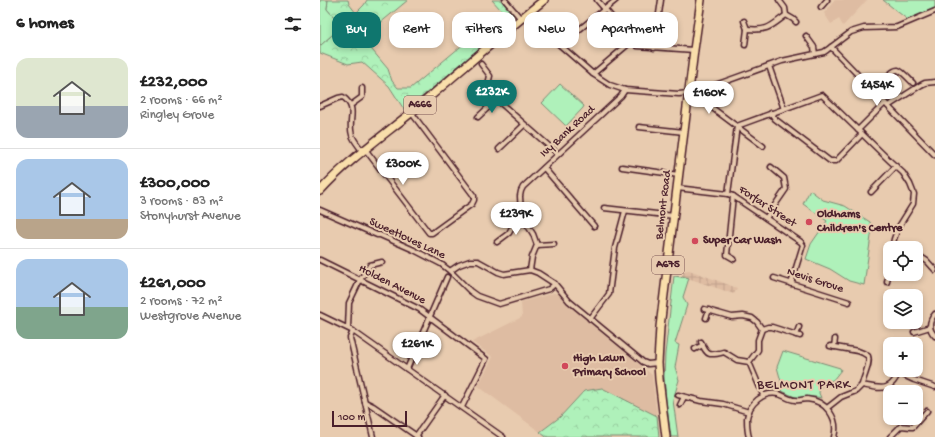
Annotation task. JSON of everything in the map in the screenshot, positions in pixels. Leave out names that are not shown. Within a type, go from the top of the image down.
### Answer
[{"type":"main road","name":"A666","points":[[529,12],[544,0]]},
{"type":"main road","name":"Belmont Road","points":[[666,437],[658,363],[660,327],[684,132],[692,93],[694,50],[701,0]]},
{"type":"main road","name":"A666","points":[[320,191],[345,166],[524,16]]},
{"type":"street","points":[[505,0],[521,19]]},
{"type":"street","points":[[597,0],[608,12]]},
{"type":"street","points":[[579,30],[616,0]]},
{"type":"street","points":[[659,12],[661,0]]},
{"type":"street","points":[[779,0],[785,8],[786,15]]},
{"type":"street","points":[[821,7],[827,0]]},
{"type":"street","points":[[563,48],[593,74],[610,85],[625,90],[692,93],[786,60],[816,54],[827,50],[851,32],[864,28],[897,27],[935,11]]},
{"type":"street","points":[[786,15],[796,22]]},
{"type":"street","points":[[747,29],[763,30],[786,15]]},
{"type":"street","points":[[744,21],[747,29],[745,45]]},
{"type":"street","points":[[806,36],[816,54]]},
{"type":"street","points":[[831,47],[935,155]]},
{"type":"street","points":[[593,74],[624,48]]},
{"type":"street","points":[[654,48],[694,50]]},
{"type":"street","points":[[481,64],[490,76],[487,90],[496,100],[558,154]]},
{"type":"street","points":[[769,66],[784,109]]},
{"type":"street","points":[[874,92],[886,78],[896,70],[901,72],[913,83]]},
{"type":"street","points":[[858,130],[886,104],[925,83],[935,82]]},
{"type":"street","points":[[350,105],[362,97],[362,88]]},
{"type":"street","name":"Ivy Bank Road","points":[[521,215],[520,196],[523,187],[621,96],[625,90]]},
{"type":"street","points":[[692,93],[763,146]]},
{"type":"street","points":[[737,126],[822,95],[903,173],[910,184],[914,194],[913,204],[898,228],[894,241]]},
{"type":"street","points":[[320,106],[343,97],[348,101],[352,109],[352,136],[428,233],[432,233],[472,204],[474,196],[411,112]]},
{"type":"street","points":[[478,118],[496,100]]},
{"type":"street","points":[[771,113],[775,119],[830,161],[836,161],[862,134]]},
{"type":"street","points":[[499,149],[524,125]]},
{"type":"street","points":[[728,194],[737,126]]},
{"type":"street","points":[[639,127],[684,132]]},
{"type":"street","points":[[871,192],[896,166]]},
{"type":"street","points":[[622,167],[679,174]]},
{"type":"street","points":[[766,218],[786,189],[784,178],[771,167]]},
{"type":"street","points":[[544,168],[594,226]]},
{"type":"street","name":"Forfar Street","points":[[677,188],[728,194],[733,196],[801,242],[803,245],[791,284]]},
{"type":"street","points":[[733,196],[727,255],[734,259]]},
{"type":"street","points":[[604,208],[674,216]]},
{"type":"street","name":"Sweetloves Lane","points":[[320,210],[414,250],[433,260],[450,271],[477,296],[498,304],[548,289],[555,284]]},
{"type":"street","points":[[590,319],[609,294],[615,248],[625,211]]},
{"type":"street","points":[[497,242],[509,233],[516,220],[521,215],[533,234],[536,245],[530,270]]},
{"type":"street","points":[[536,245],[554,244]]},
{"type":"street","points":[[923,258],[927,260],[935,270]]},
{"type":"street","name":"Holden Avenue","points":[[320,260],[419,308],[486,359],[462,407]]},
{"type":"street","points":[[450,271],[459,265],[470,261],[478,261],[504,274],[530,270],[542,275],[555,284],[570,302],[643,362],[648,364],[658,363]]},
{"type":"street","points":[[348,328],[349,303],[360,280],[370,265],[382,262]]},
{"type":"street","points":[[407,369],[447,277]]},
{"type":"street","name":"Nevis Grove","points":[[774,278],[849,302]]},
{"type":"street","points":[[706,318],[706,310],[732,317],[743,316],[752,318],[762,329]]},
{"type":"street","points":[[935,314],[930,322],[930,327],[935,336]]},
{"type":"street","points":[[320,315],[353,331],[503,437]]},
{"type":"street","points":[[762,329],[772,327],[798,335],[799,328]]},
{"type":"street","points":[[914,332],[930,327]]},
{"type":"street","points":[[749,362],[758,350],[758,340],[762,329]]},
{"type":"street","points":[[353,331],[350,338],[373,437]]},
{"type":"street","points":[[827,408],[841,397],[856,391],[862,385],[869,361],[868,356],[863,353],[832,346],[836,339]]},
{"type":"street","points":[[695,349],[702,344],[709,354],[713,355],[724,352],[737,360],[749,362]]},
{"type":"street","points":[[749,362],[763,395]]},
{"type":"street","points":[[862,385],[877,388],[889,386],[898,377]]},
{"type":"street","points":[[909,377],[935,387]]},
{"type":"street","points":[[748,437],[747,419],[752,406],[763,395],[777,393],[795,400],[812,400],[827,408],[835,425],[834,437]]},
{"type":"street","points":[[365,402],[417,436],[444,395]]},
{"type":"street","points":[[678,395],[701,401],[723,404],[749,412]]},
{"type":"street","points":[[680,405],[684,397]]},
{"type":"street","points":[[890,437],[900,426],[913,427],[924,418],[927,411]]},
{"type":"shaded area","points":[[835,0],[867,0],[843,26],[839,19],[831,24],[824,13]]},
{"type":"shaded area","points":[[689,270],[737,288],[734,294],[682,276],[683,271]]},
{"type":"shaded area","name":"High Lawn Primary School","points":[[554,293],[559,294],[567,304],[652,375],[657,416],[602,388],[584,391],[560,417],[540,432],[478,386],[493,357],[472,342],[522,317],[521,302]]},
{"type":"green space","points":[[320,0],[328,0],[327,9],[332,15],[332,35],[320,46]]},
{"type":"green space","points":[[328,0],[348,0],[349,4],[355,12],[332,12],[332,15],[327,9]]},
{"type":"green space","points":[[367,0],[408,0],[393,12],[389,12],[389,16],[381,22],[381,12],[357,12]]},
{"type":"green space","points":[[492,0],[501,0],[511,12],[500,12],[501,10]]},
{"type":"green space","points":[[883,0],[935,0],[935,8],[908,20]]},
{"type":"green space","points":[[332,35],[332,48],[370,48],[388,69],[392,81],[398,88],[411,88],[459,48],[480,48],[405,111],[389,86],[362,62],[348,64],[320,53],[320,46]]},
{"type":"green space","points":[[560,84],[584,106],[566,126],[542,103]]},
{"type":"green space","points":[[810,190],[823,200],[845,206],[870,222],[872,229],[864,285],[849,281],[830,269],[806,259],[811,244],[827,221],[803,204]]},
{"type":"green space","points":[[674,276],[689,278],[683,297],[687,305],[675,343],[679,345],[675,367],[679,380],[673,400],[678,437],[671,437],[664,376]]},
{"type":"green space","points":[[783,351],[840,368],[841,370],[833,380],[825,382],[820,388],[819,393],[821,398],[795,397],[774,388],[782,385],[777,367]]},
{"type":"green space","points":[[602,388],[657,416],[659,437],[546,437],[540,432],[560,417],[584,391]]},
{"type":"place","name":"Oldhams Children's Centre","points":[[809,222]]},
{"type":"place","name":"Super Car Wash","points":[[695,241]]},
{"type":"place","name":"High Lawn Primary School","points":[[565,366]]},
{"type":"district","name":"BELMONT PARK","points":[[804,385]]}]
